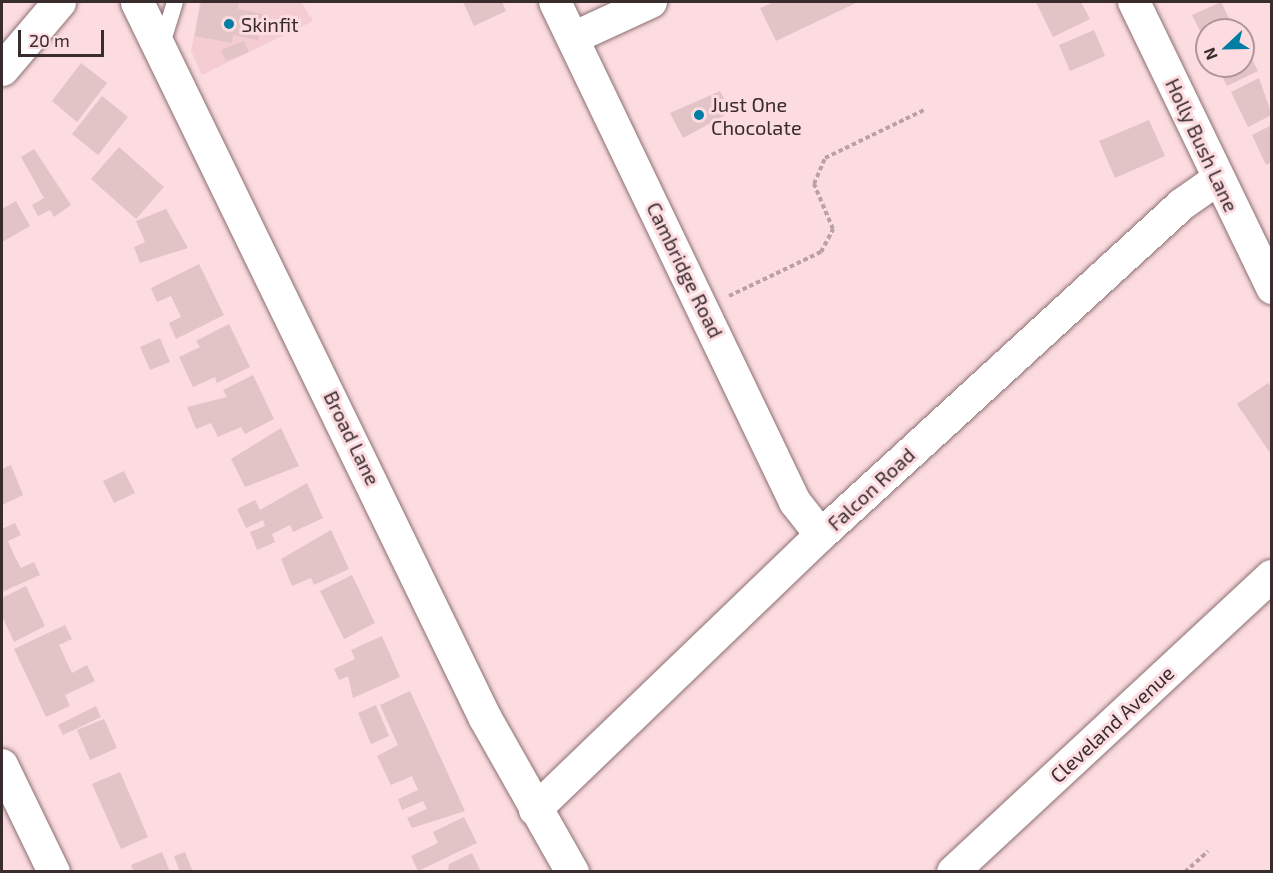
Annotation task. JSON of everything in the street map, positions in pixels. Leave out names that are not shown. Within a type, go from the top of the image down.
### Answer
[{"type":"street","points":[[2,69],[59,2]]},
{"type":"street","name":"Broad Lane","points":[[137,2],[485,718],[572,872]]},
{"type":"street","name":"Cambridge Road","points":[[555,2],[704,308],[795,502],[821,535]]},
{"type":"street","points":[[573,38],[651,2]]},
{"type":"street","name":"Holly Bush Lane","points":[[1134,2],[1272,288]]},
{"type":"street","name":"Falcon Road","points":[[535,810],[821,535],[1181,204],[1218,179]]},
{"type":"street","name":"Cleveland Avenue","points":[[953,872],[1272,576]]},
{"type":"street","points":[[2,765],[54,872]]},
{"type":"lane","points":[[161,48],[175,2]]},
{"type":"path","points":[[704,308],[821,252],[832,229],[814,184],[825,158],[924,110]]},
{"type":"path","points":[[1185,872],[1208,851]]},
{"type":"shaded area","points":[[200,2],[301,2],[313,21],[202,75],[191,51]]},
{"type":"building","name":"Skinfit","points":[[201,2],[239,2],[238,9],[263,14],[258,40],[233,35],[232,43],[195,36]]},
{"type":"building","points":[[463,2],[502,2],[506,11],[474,26]]},
{"type":"building","points":[[774,2],[858,2],[776,41],[760,8]]},
{"type":"building","points":[[1036,2],[1081,2],[1090,19],[1053,37]]},
{"type":"building","points":[[1221,2],[1229,18],[1195,18],[1195,21],[1192,15]]},
{"type":"building","points":[[1094,30],[1105,56],[1070,71],[1059,45]]},
{"type":"building","points":[[244,41],[249,52],[226,61],[221,50]]},
{"type":"building","points":[[81,63],[107,83],[77,122],[52,101]]},
{"type":"building","points":[[1223,78],[1244,78],[1227,86]]},
{"type":"building","points":[[1259,78],[1272,115],[1248,127],[1231,92]]},
{"type":"building","name":"Just One Chocolate","points":[[720,91],[731,112],[683,138],[670,113]]},
{"type":"building","points":[[102,96],[128,117],[98,155],[72,134]]},
{"type":"building","points":[[1149,120],[1165,156],[1115,178],[1099,141]]},
{"type":"building","points":[[1272,125],[1272,162],[1266,165],[1252,135]]},
{"type":"building","points":[[119,147],[164,187],[136,219],[91,179]]},
{"type":"building","points":[[34,149],[71,205],[54,217],[50,210],[38,216],[32,205],[44,198],[21,157]]},
{"type":"building","points":[[16,201],[30,226],[2,242],[2,209]]},
{"type":"building","points":[[166,209],[188,248],[140,263],[134,247],[145,242],[136,221]]},
{"type":"building","points":[[199,264],[224,315],[176,339],[169,323],[181,317],[171,296],[157,302],[151,288]]},
{"type":"building","points":[[229,324],[250,367],[217,383],[215,377],[193,387],[179,357],[200,347],[196,341]]},
{"type":"building","points":[[160,338],[170,362],[150,370],[140,347]]},
{"type":"building","points":[[253,375],[274,419],[245,434],[241,427],[218,437],[211,423],[196,429],[187,407],[227,397],[223,390]]},
{"type":"building","points":[[1268,383],[1272,388],[1270,453],[1237,404]]},
{"type":"building","points":[[281,428],[299,466],[245,487],[231,459]]},
{"type":"building","points":[[11,465],[23,495],[2,505],[2,469]]},
{"type":"building","points":[[124,471],[135,493],[114,503],[103,481]]},
{"type":"building","points":[[307,483],[323,518],[293,532],[290,525],[272,534],[275,542],[257,550],[250,532],[265,526],[263,520],[246,528],[237,509],[255,500],[260,510]]},
{"type":"building","points":[[15,523],[21,535],[8,541],[14,555],[21,568],[34,562],[40,575],[2,592],[2,529]]},
{"type":"building","points":[[331,530],[349,569],[314,585],[311,578],[292,586],[281,559]]},
{"type":"building","points":[[352,575],[375,623],[344,639],[320,591]]},
{"type":"building","points":[[26,586],[45,626],[14,642],[2,616],[2,598]]},
{"type":"building","points":[[65,625],[72,639],[59,645],[72,673],[87,665],[95,681],[65,695],[70,706],[46,717],[14,649]]},
{"type":"building","points":[[382,636],[400,677],[353,698],[348,676],[339,680],[334,669],[355,659],[351,650]]},
{"type":"building","points":[[410,691],[465,811],[412,828],[407,818],[427,809],[423,801],[402,810],[398,799],[418,790],[412,776],[391,785],[377,756],[398,745],[380,705]]},
{"type":"building","points":[[376,705],[389,736],[371,744],[358,713]]},
{"type":"building","points":[[96,706],[101,717],[63,735],[58,725]]},
{"type":"building","points":[[104,719],[117,748],[90,760],[77,730]]},
{"type":"building","points":[[120,772],[148,837],[121,849],[92,784]]},
{"type":"building","points":[[464,817],[477,843],[418,871],[411,856],[438,843],[433,832]]},
{"type":"building","points":[[162,852],[170,872],[134,872],[131,865]]},
{"type":"building","points":[[185,852],[193,872],[180,872],[174,856]]},
{"type":"building","points":[[472,853],[481,872],[448,872],[449,864]]},
{"type":"place","name":"Skinfit","points":[[229,24]]},
{"type":"place","name":"Just One Chocolate","points":[[699,115]]}]
